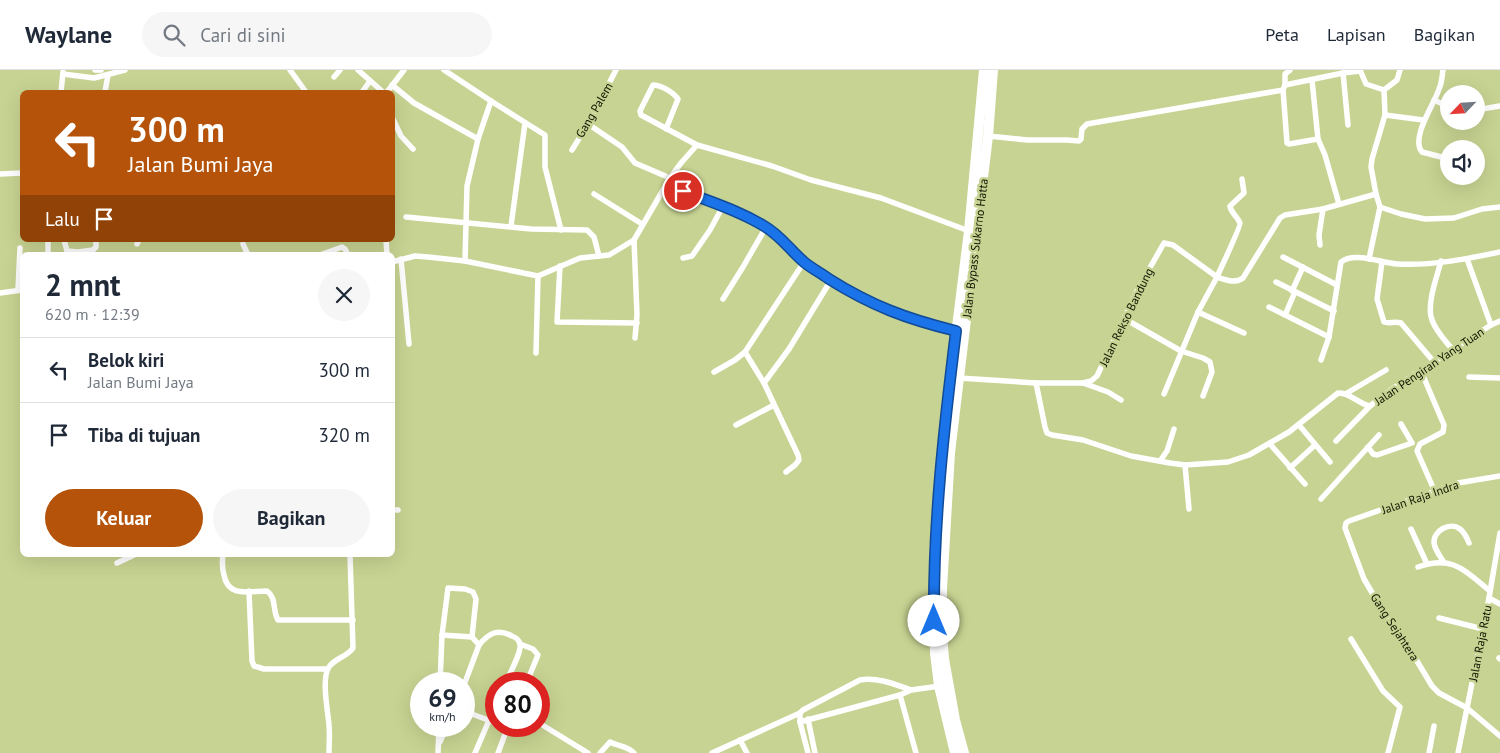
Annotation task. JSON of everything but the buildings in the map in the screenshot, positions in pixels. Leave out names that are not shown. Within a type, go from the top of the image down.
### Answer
[{"type":"highway","name":"Jalan Bypass Sukarno Hatta","points":[[955,753],[934,630],[935,540],[939,483],[969,231],[984,70]]},
{"type":"highway","name":"Jalan Bypass Sukarno Hatta","points":[[964,753],[944,685],[942,589],[949,469],[958,378],[988,136],[993,70]]},
{"type":"street","points":[[95,70],[101,70]]},
{"type":"street","points":[[61,90],[63,72],[90,78],[125,70]]},
{"type":"street","points":[[290,70],[305,90]]},
{"type":"street","points":[[334,77],[340,70]]},
{"type":"street","points":[[358,70],[381,90]]},
{"type":"street","points":[[388,90],[404,70]]},
{"type":"street","points":[[444,70],[546,137],[545,167],[561,230]]},
{"type":"street","name":"Gang Palem","points":[[572,150],[616,70]]},
{"type":"street","points":[[1290,70],[1285,74],[1284,87],[1287,143],[1318,139]]},
{"type":"street","points":[[988,136],[1027,140],[1079,141],[1082,128],[1087,124],[1284,87],[1360,70],[1366,84],[1384,90]]},
{"type":"street","points":[[1384,90],[1398,80],[1400,70]]},
{"type":"street","points":[[1440,157],[1422,152],[1419,149],[1423,120],[1440,89],[1443,70]]},
{"type":"street","points":[[1343,73],[1348,125]]},
{"type":"street","points":[[105,90],[108,75]]},
{"type":"street","points":[[1312,80],[1318,139],[1325,155],[1339,204]]},
{"type":"street","points":[[363,90],[370,81]]},
{"type":"street","points":[[666,129],[678,99],[675,95],[656,84],[652,85],[640,114],[643,117],[666,129],[697,145],[772,166],[810,180],[881,198],[969,231]]},
{"type":"street","points":[[392,85],[414,103],[478,139]]},
{"type":"street","points":[[1370,259],[1380,207],[1371,167],[1385,115],[1384,90]]},
{"type":"street","points":[[1434,100],[1440,103]]},
{"type":"street","points":[[465,261],[465,222],[468,186],[478,139],[491,101]]},
{"type":"street","points":[[1485,108],[1500,106]]},
{"type":"street","points":[[1385,115],[1423,120]]},
{"type":"street","points":[[395,123],[401,136],[413,149]]},
{"type":"street","points":[[511,226],[525,123]]},
{"type":"street","points":[[588,124],[622,147],[636,163],[670,178]]},
{"type":"street","points":[[635,338],[634,240],[670,178],[697,145]]},
{"type":"street","points":[[0,174],[20,173]]},
{"type":"street","points":[[1164,394],[1198,312],[1240,228],[1240,223],[1230,206],[1244,193],[1242,179]]},
{"type":"street","points":[[667,184],[723,206],[766,227],[776,234],[804,262],[862,299],[901,316],[956,331]]},
{"type":"street","points":[[594,194],[642,224]]},
{"type":"street","points":[[1216,277],[1232,282],[1243,278],[1280,218],[1290,212],[1323,209],[1376,194]]},
{"type":"street","points":[[683,258],[692,256],[710,230],[723,206]]},
{"type":"street","points":[[1380,207],[1425,219],[1454,218],[1482,209],[1500,207]]},
{"type":"street","points":[[1320,245],[1319,235],[1323,209]]},
{"type":"street","points":[[406,218],[561,230],[587,230],[594,237],[599,256]]},
{"type":"street","points":[[723,299],[744,267],[766,227]]},
{"type":"street","points":[[395,261],[415,256],[465,261],[538,276],[580,258],[614,252],[634,240]]},
{"type":"street","points":[[70,252],[90,251],[94,249],[96,242]]},
{"type":"street","name":"Jalan Rekso Bandung","points":[[1083,383],[1091,381],[1097,376],[1139,287],[1164,243],[1173,245],[1216,277]]},
{"type":"street","points":[[243,244],[247,252]]},
{"type":"street","points":[[328,252],[342,247],[347,252]]},
{"type":"street","points":[[0,293],[20,290],[20,248]]},
{"type":"street","points":[[1321,360],[1330,337],[1341,262],[1344,259],[1370,259],[1396,264],[1421,264],[1467,259],[1500,252]]},
{"type":"street","points":[[1283,257],[1337,285]]},
{"type":"street","points":[[401,259],[409,344]]},
{"type":"street","points":[[1467,259],[1491,325]]},
{"type":"street","points":[[1441,261],[1430,314],[1438,331],[1453,350]]},
{"type":"street","points":[[714,372],[745,352],[804,262]]},
{"type":"street","points":[[1382,262],[1377,299],[1381,318],[1384,322],[1395,321],[1401,323],[1434,362]]},
{"type":"street","points":[[560,266],[557,322],[636,323]]},
{"type":"street","points":[[1285,314],[1303,267]]},
{"type":"street","points":[[536,354],[538,276]]},
{"type":"street","points":[[764,384],[789,349],[831,280]]},
{"type":"street","points":[[1276,282],[1334,311]]},
{"type":"street","points":[[1269,307],[1330,337]]},
{"type":"street","points":[[1198,312],[1244,333]]},
{"type":"street","points":[[1125,319],[1182,351],[1210,362],[1212,372],[1203,396]]},
{"type":"street","name":"Jalan Pengiran Yang Tuan","points":[[1347,394],[1362,404],[1370,406],[1392,389],[1500,321]]},
{"type":"street","points":[[745,352],[764,384],[800,460],[796,466],[786,472]]},
{"type":"street","points":[[1036,383],[1040,407],[1048,432],[1052,435],[1083,440],[1131,456],[1185,465],[1228,462],[1249,455],[1299,425],[1332,396],[1341,392],[1347,394],[1386,370]]},
{"type":"street","points":[[1421,372],[1444,425],[1443,432],[1419,445],[1417,451],[1434,492]]},
{"type":"street","points":[[1469,377],[1500,378]]},
{"type":"street","points":[[958,378],[1036,383],[1083,383],[1108,392],[1121,400]]},
{"type":"street","points":[[736,425],[774,405]]},
{"type":"street","points":[[1336,441],[1370,406]]},
{"type":"street","points":[[1401,424],[1412,443]]},
{"type":"street","points":[[1299,425],[1330,462]]},
{"type":"street","points":[[1160,461],[1167,451],[1174,429]]},
{"type":"street","points":[[1321,500],[1379,435]]},
{"type":"street","points":[[1368,447],[1373,454],[1378,455],[1412,443],[1419,445]]},
{"type":"street","points":[[1270,444],[1305,484]]},
{"type":"street","points":[[1290,468],[1315,445]]},
{"type":"street","points":[[1185,465],[1189,508]]},
{"type":"street","name":"Jalan Raja Indra","points":[[1345,528],[1346,523],[1349,521],[1458,483],[1500,476]]},
{"type":"street","points":[[1443,561],[1435,547],[1434,541],[1438,532],[1450,526],[1457,527],[1469,543]]},
{"type":"street","name":"Gang Sejahtera","points":[[1345,528],[1364,579],[1432,686],[1439,694],[1467,708],[1500,736]]},
{"type":"street","points":[[1411,529],[1427,564]]},
{"type":"street","name":"Jalan Raja Ratu","points":[[1458,753],[1499,548],[1500,533]]},
{"type":"street","points":[[117,563],[130,557]]},
{"type":"street","points":[[223,557],[222,564],[226,583],[230,588],[235,591],[267,591],[273,598],[278,620],[353,620]]},
{"type":"street","points":[[329,753],[325,681],[327,669],[335,660],[350,653],[353,648],[350,557]]},
{"type":"street","points":[[1418,567],[1443,561],[1460,568],[1490,591]]},
{"type":"street","points":[[440,672],[442,635],[448,588],[465,588],[474,592],[476,599],[472,637]]},
{"type":"street","points":[[249,591],[252,661],[254,666],[264,669],[327,669]]},
{"type":"street","points":[[1489,598],[1500,604]]},
{"type":"street","points":[[1439,618],[1483,629]]},
{"type":"street","points":[[469,672],[479,645],[485,637],[494,632],[501,631],[518,639],[520,644],[510,672]]},
{"type":"street","points":[[442,635],[472,637],[479,645]]},
{"type":"street","points":[[1351,639],[1386,695],[1400,707],[1388,753]]},
{"type":"street","points":[[520,644],[533,649],[538,655],[531,672]]},
{"type":"street","points":[[712,753],[800,713],[860,680],[870,678],[881,680],[911,690]]},
{"type":"street","points":[[800,722],[900,695],[911,690],[944,685]]},
{"type":"street","points":[[900,695],[916,753]]},
{"type":"street","points":[[800,713],[800,722],[808,753]]},
{"type":"street","points":[[808,719],[815,753]]},
{"type":"street","points":[[1429,753],[1434,726]]},
{"type":"street","points":[[475,753],[485,729]]},
{"type":"street","points":[[550,730],[588,753]]},
{"type":"street","points":[[438,737],[438,753]]},
{"type":"street","points":[[438,746],[442,737]]},
{"type":"street","points":[[498,753],[503,737]]},
{"type":"street","points":[[740,740],[747,753]]},
{"type":"street","points":[[600,753],[609,742],[620,747],[626,747],[634,753]]},
{"type":"route","points":[[683,191],[723,206],[766,227],[776,234],[804,262],[862,299],[901,316],[956,331],[938,495],[934,621]]}]
